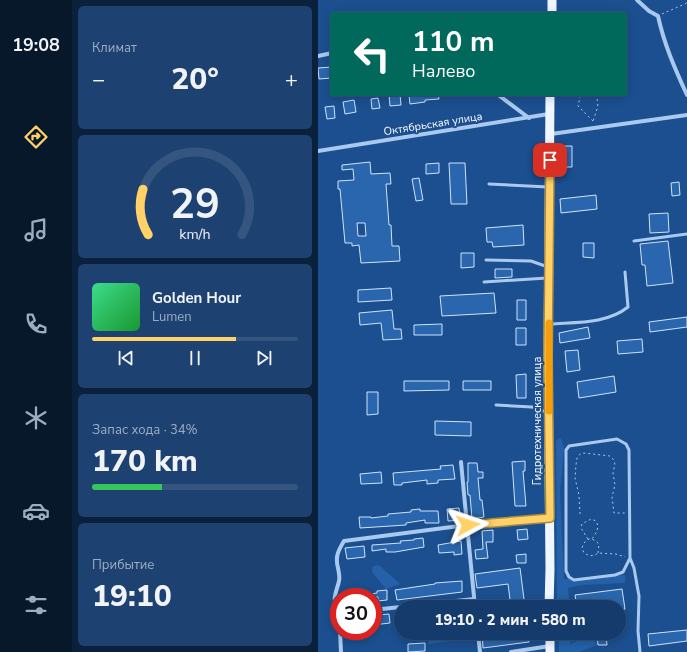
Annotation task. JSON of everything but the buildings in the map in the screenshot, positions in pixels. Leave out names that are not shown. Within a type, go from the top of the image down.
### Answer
[{"type":"main road","points":[[552,0],[552,12]]},
{"type":"main road","name":"Гидротехническая улица","points":[[549,600],[550,96]]},
{"type":"street","points":[[637,0],[648,11],[658,16],[670,58],[687,95]]},
{"type":"street","points":[[318,56],[330,53]]},
{"type":"street","points":[[500,96],[529,118]]},
{"type":"street","name":"Октябрьская улица","points":[[318,151],[550,114]]},
{"type":"street","points":[[550,134],[687,115]]},
{"type":"street","points":[[382,609],[474,598],[461,462]]},
{"type":"street","points":[[337,588],[340,575],[336,561],[337,553],[344,541],[468,525],[550,518]]},
{"type":"street","points":[[340,640],[341,652]]},
{"type":"street","points":[[479,640],[480,652]]},
{"type":"street","points":[[511,652],[550,649]]},
{"type":"lane","points":[[489,184],[550,187]]},
{"type":"lane","points":[[634,241],[687,234]]},
{"type":"lane","points":[[486,260],[531,261],[549,267]]},
{"type":"lane","points":[[549,324],[607,318],[621,313],[628,307],[625,272]]},
{"type":"lane","points":[[484,282],[549,278]]},
{"type":"lane","points":[[496,405],[532,408],[549,412]]},
{"type":"lane","points":[[630,558],[623,572],[615,575],[574,580],[569,577],[566,571],[566,450],[569,446],[617,439],[626,444],[629,450],[630,558],[634,568],[639,596],[637,610],[640,652]]},
{"type":"path","points":[[658,16],[687,3]]},
{"type":"path","points":[[581,96],[578,106],[580,110],[593,121]]},
{"type":"path","points":[[593,128],[593,121],[598,107],[597,98],[595,96]]},
{"type":"path","points":[[580,514],[580,495],[575,478],[577,458],[580,454],[584,453],[610,456],[613,459],[615,464],[613,473],[615,485],[612,498],[614,513],[630,512]]},
{"type":"path","points":[[588,539],[581,528],[582,524],[591,519],[596,521],[598,525],[598,530],[592,539]]},
{"type":"path","points":[[588,539],[592,539],[599,544],[598,552],[595,556],[589,556],[584,553],[582,548],[584,542],[588,539]]},
{"type":"path","points":[[598,552],[616,554],[630,558]]},
{"type":"shaded area","points":[[561,438],[564,448],[560,492],[564,579],[625,575],[625,583],[581,585],[568,588],[569,600],[557,600],[556,440]]},
{"type":"shaded area","points":[[379,565],[400,584],[386,589],[372,572],[373,566]]},
{"type":"shaded area","points":[[429,640],[455,640],[453,641],[428,644]]},
{"type":"shaded area","points":[[558,640],[570,640],[570,644],[580,640],[594,640],[598,645],[579,652],[559,652]]},
{"type":"slow traffic","points":[[549,323],[549,411]]},
{"type":"route","points":[[468,525],[550,518],[548,358],[550,160]]}]
